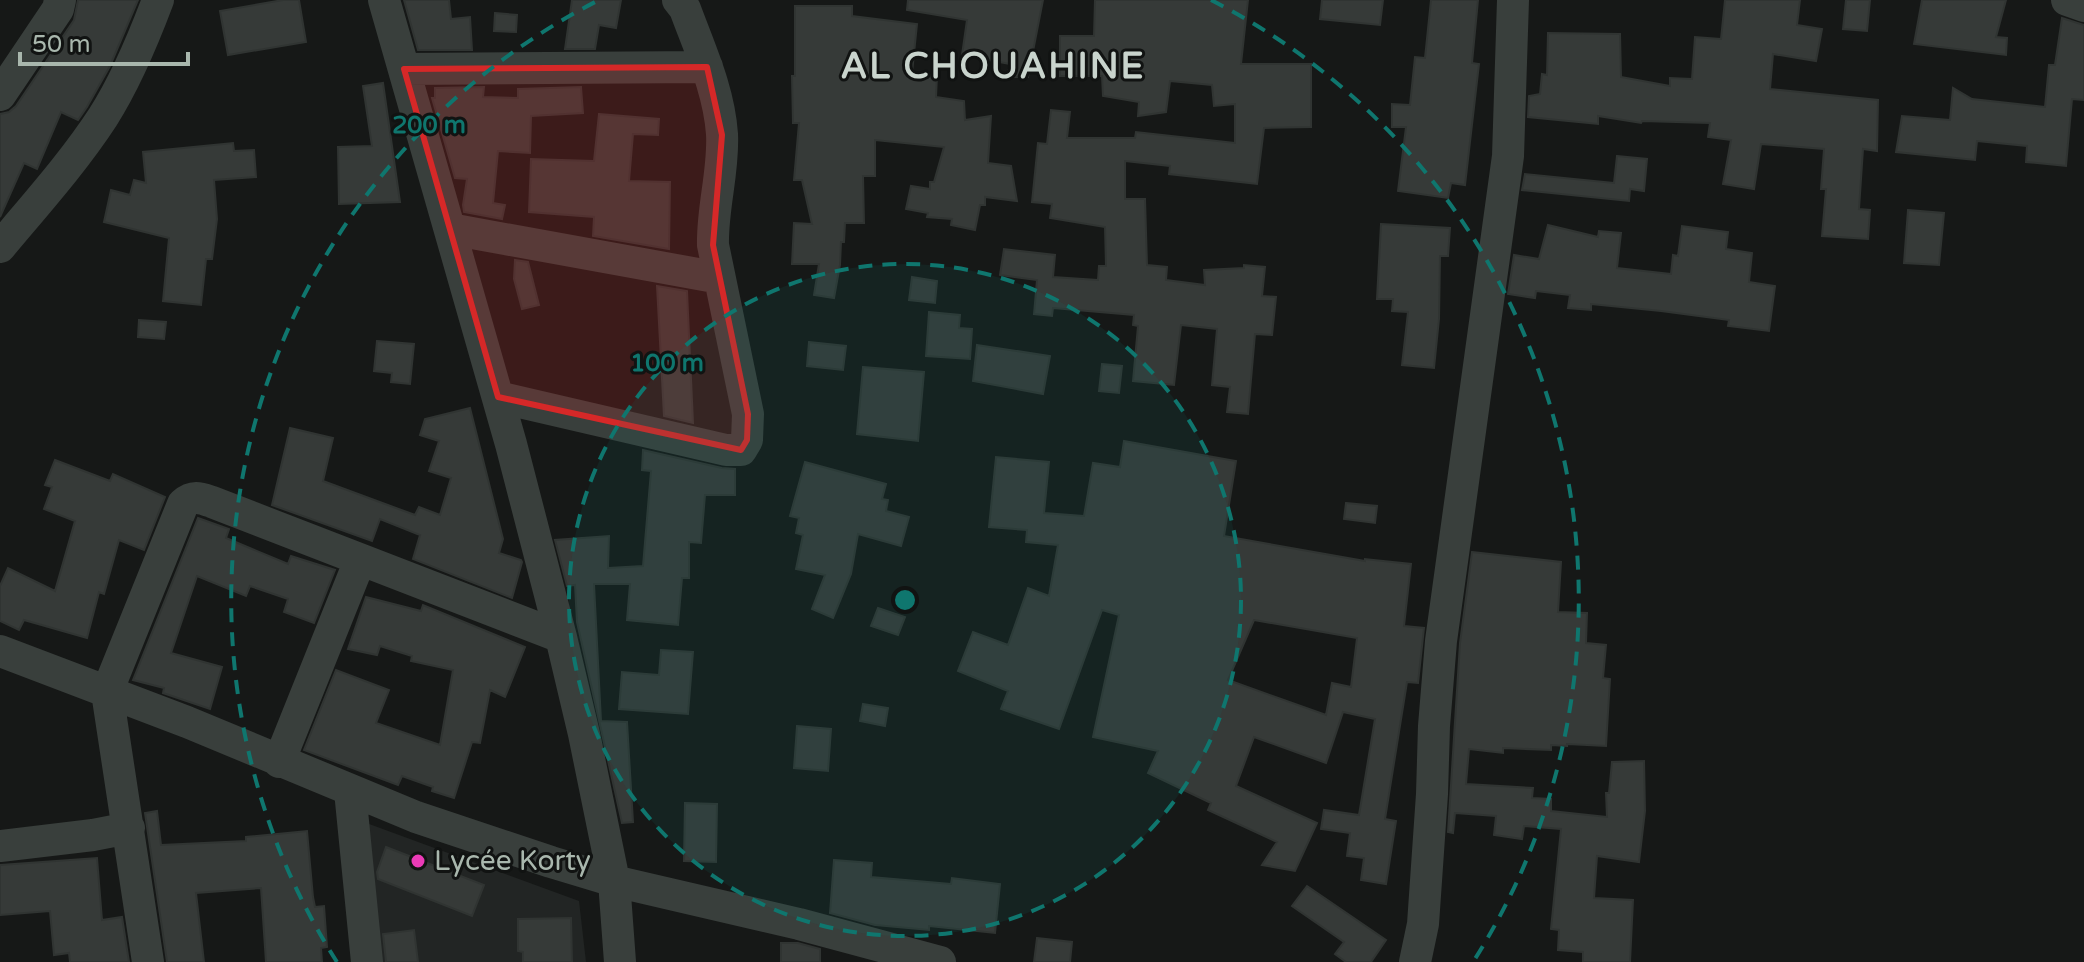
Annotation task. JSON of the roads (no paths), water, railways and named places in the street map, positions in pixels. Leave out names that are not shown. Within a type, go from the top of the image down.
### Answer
[{"type":"street","points":[[0,95],[49,22],[60,0]]},
{"type":"street","points":[[0,247],[104,115],[127,74],[158,0]]},
{"type":"street","points":[[384,0],[498,397],[561,637],[614,881],[620,962]]},
{"type":"street","points":[[498,397],[726,450],[741,450],[747,440],[748,414],[713,245],[712,223],[722,135],[715,91],[685,9],[678,0]]},
{"type":"street","points":[[1415,962],[1423,924],[1441,641],[1508,156],[1513,0]]},
{"type":"street","points":[[2067,0],[2084,6]]},
{"type":"street","points":[[404,69],[707,67]]},
{"type":"street","points":[[450,229],[720,278]]},
{"type":"street","points":[[148,962],[107,692],[183,504],[189,498],[212,502],[561,637]]},
{"type":"street","points":[[279,762],[360,560]]},
{"type":"street","points":[[0,651],[446,827],[614,881],[799,924],[940,962]]},
{"type":"street","points":[[350,791],[367,962]]},
{"type":"street","points":[[0,846],[129,828]]},
{"type":"place","name":"Lycée Korty","points":[[418,861]]},
{"type":"district","name":"AL CHOUAHINE","points":[[993,66]]}]
